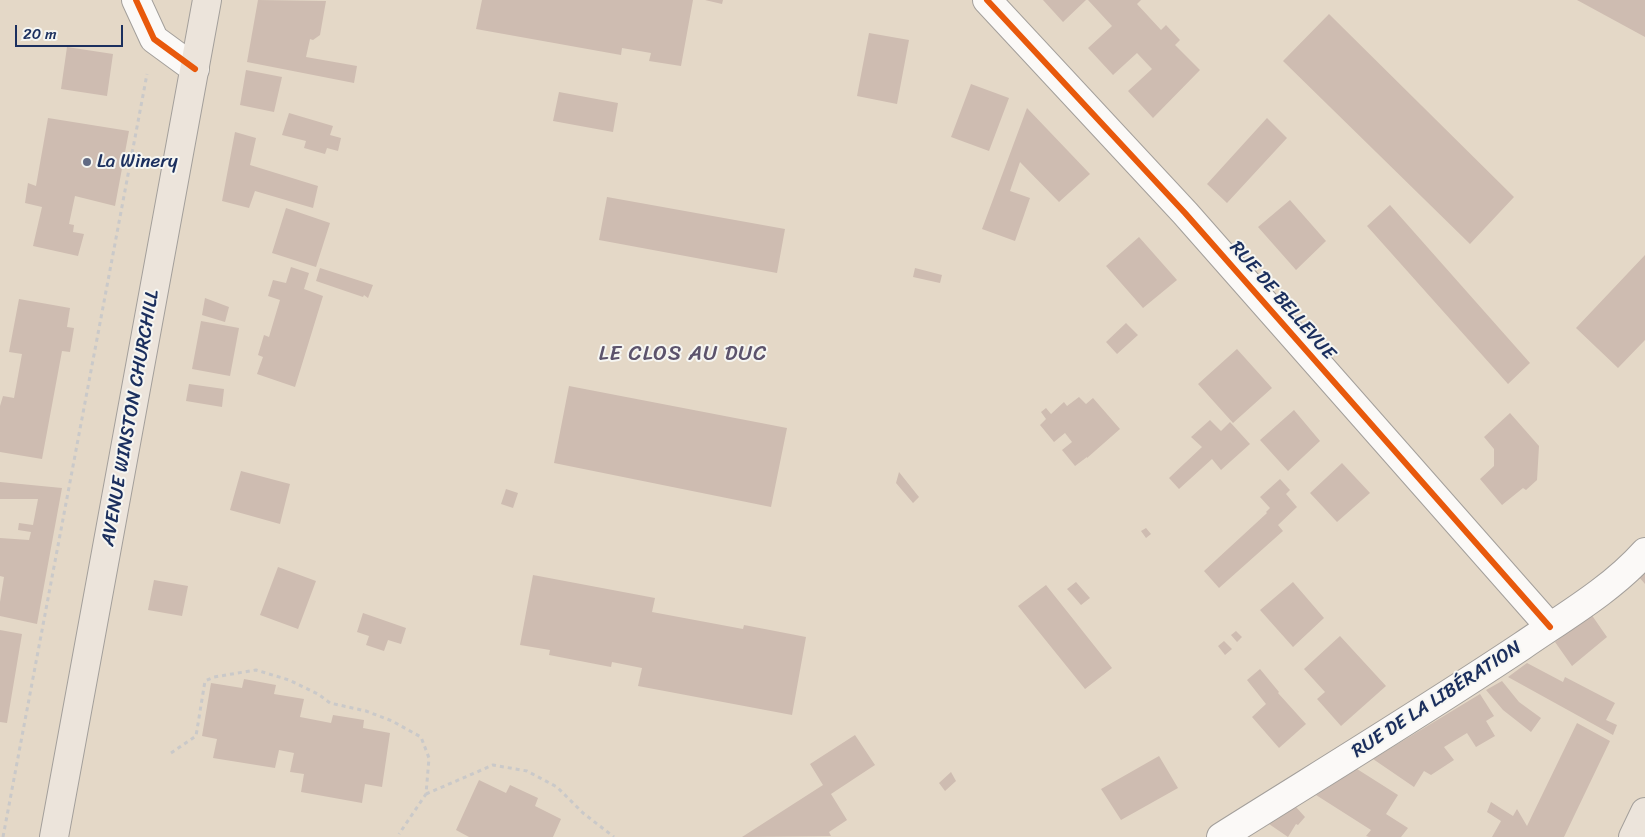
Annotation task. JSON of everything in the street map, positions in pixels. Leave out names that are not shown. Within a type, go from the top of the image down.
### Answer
[{"type":"main road","name":"AVENUE WINSTON CHURCHILL","points":[[54,837],[207,0]]},
{"type":"main road","points":[[1633,837],[1645,812]]},
{"type":"street","points":[[136,0],[154,39],[195,69]]},
{"type":"street","name":"RUE DE BELLEVUE","points":[[986,0],[1185,213],[1550,627]]},
{"type":"street","name":"RUE DE LA LIBÉRATION","points":[[1221,837],[1498,662],[1611,583],[1631,567],[1645,552]]},
{"type":"path","points":[[3,837],[154,39]]},
{"type":"path","points":[[172,753],[196,736],[205,681],[214,677],[256,670],[289,680],[318,694],[330,703],[392,721],[421,737],[430,758],[426,794],[399,834]]},
{"type":"path","points":[[426,794],[493,765],[526,771],[557,787],[583,812],[614,837]]},
{"type":"building","points":[[258,0],[326,1],[320,35],[313,40],[310,39],[306,57],[357,66],[354,83],[247,62]]},
{"type":"building","points":[[482,0],[693,0],[681,66],[649,61],[651,53],[622,48],[621,55],[476,29]]},
{"type":"building","points":[[705,0],[723,0],[722,4]]},
{"type":"building","points":[[1043,0],[1086,0],[1063,22]]},
{"type":"building","points":[[1088,0],[1141,0],[1137,4],[1161,30],[1166,25],[1180,40],[1175,45],[1200,70],[1153,118],[1128,91],[1152,69],[1137,53],[1113,75],[1088,48],[1112,26]]},
{"type":"building","points":[[1577,0],[1645,0],[1645,37]]},
{"type":"building","points":[[1329,14],[1514,197],[1470,244],[1283,61]]},
{"type":"building","points":[[869,33],[909,40],[897,104],[857,96]]},
{"type":"building","points":[[67,47],[113,54],[107,96],[61,89]]},
{"type":"building","points":[[246,70],[282,77],[274,112],[240,105]]},
{"type":"building","points":[[971,84],[1009,98],[989,151],[951,137]]},
{"type":"building","points":[[559,92],[618,103],[613,132],[553,121]]},
{"type":"building","points":[[1027,108],[1090,174],[1059,202],[1020,162],[1010,191],[1030,198],[1015,241],[982,229]]},
{"type":"building","points":[[289,113],[333,126],[330,135],[341,138],[338,151],[327,148],[325,154],[304,148],[306,141],[282,135]]},
{"type":"building","points":[[48,118],[129,131],[115,206],[75,196],[69,224],[74,225],[73,232],[84,234],[78,256],[33,246],[42,207],[25,203],[28,183],[36,186]]},
{"type":"building","points":[[1267,118],[1287,138],[1227,203],[1207,184]]},
{"type":"building","points":[[235,132],[256,138],[250,165],[318,186],[313,208],[255,191],[249,208],[222,201]]},
{"type":"building","points":[[607,197],[785,229],[777,273],[599,240]]},
{"type":"building","points":[[1290,200],[1326,241],[1296,270],[1258,227]]},
{"type":"building","points":[[1390,205],[1530,363],[1508,384],[1367,226]]},
{"type":"building","points":[[286,208],[330,223],[316,267],[272,253]]},
{"type":"building","points":[[1139,237],[1177,280],[1143,308],[1106,266]]},
{"type":"building","points":[[1645,255],[1645,340],[1618,368],[1576,328]]},
{"type":"building","points":[[291,267],[309,273],[304,289],[323,296],[295,387],[257,374],[263,357],[258,355],[264,335],[269,337],[280,300],[268,296],[273,280],[286,283]]},
{"type":"building","points":[[320,268],[373,285],[368,298],[364,295],[363,297],[316,281]]},
{"type":"building","points":[[915,268],[942,275],[940,283],[913,277]]},
{"type":"building","points":[[205,298],[229,307],[225,322],[202,315]]},
{"type":"building","points":[[19,299],[70,308],[67,327],[74,328],[70,352],[62,351],[42,459],[0,452],[0,406],[3,396],[14,398],[22,354],[9,352]]},
{"type":"building","points":[[201,321],[239,328],[230,376],[192,369]]},
{"type":"building","points":[[1126,323],[1138,335],[1117,354],[1106,342]]},
{"type":"building","points":[[1237,349],[1272,388],[1233,423],[1198,384]]},
{"type":"building","points":[[189,384],[224,389],[222,407],[186,401]]},
{"type":"building","points":[[569,386],[787,428],[771,507],[554,463]]},
{"type":"building","points":[[1079,397],[1086,404],[1093,398],[1120,429],[1075,466],[1062,450],[1072,442],[1065,433],[1054,442],[1040,425],[1046,419],[1041,412],[1046,408],[1051,414],[1064,402],[1067,406]]},
{"type":"building","points":[[1294,410],[1320,441],[1288,471],[1260,440]]},
{"type":"building","points":[[1510,413],[1539,446],[1537,480],[1526,490],[1523,488],[1502,505],[1480,479],[1494,466],[1494,449],[1484,437]]},
{"type":"building","points":[[1210,420],[1221,431],[1230,422],[1250,444],[1221,470],[1212,459],[1179,489],[1169,478],[1202,447],[1191,437]]},
{"type":"building","points":[[1342,463],[1370,493],[1337,522],[1310,493]]},
{"type":"building","points":[[241,471],[290,484],[280,524],[230,510]]},
{"type":"building","points":[[899,472],[919,497],[913,503],[896,483]]},
{"type":"building","points":[[1280,479],[1290,490],[1286,494],[1297,507],[1278,525],[1283,531],[1219,588],[1204,571],[1267,513],[1270,508],[1260,497]]},
{"type":"building","points":[[0,482],[62,488],[37,624],[0,616],[4,577],[0,576],[0,538],[29,540],[31,532],[18,530],[19,523],[33,525],[38,499],[0,499]]},
{"type":"building","points":[[506,489],[518,493],[513,508],[501,504]]},
{"type":"building","points":[[1146,528],[1151,534],[1146,538],[1141,531]]},
{"type":"building","points":[[278,567],[316,581],[298,629],[260,615]]},
{"type":"building","points":[[1645,573],[1645,584],[1639,577]]},
{"type":"building","points":[[533,575],[655,598],[652,612],[743,629],[744,625],[806,637],[792,715],[638,686],[642,668],[612,662],[611,667],[549,655],[550,650],[520,645]]},
{"type":"building","points":[[154,580],[188,586],[182,616],[148,610]]},
{"type":"building","points":[[1076,582],[1090,598],[1081,605],[1067,589]]},
{"type":"building","points":[[1293,582],[1324,618],[1293,647],[1260,610]]},
{"type":"building","points":[[1046,585],[1112,668],[1085,689],[1018,606]]},
{"type":"building","points":[[363,613],[406,628],[401,644],[388,640],[384,651],[366,645],[369,636],[357,632]]},
{"type":"building","points":[[1591,614],[1607,637],[1572,666],[1555,642]]},
{"type":"building","points":[[0,630],[22,634],[7,723],[0,722]]},
{"type":"building","points":[[1236,631],[1242,637],[1237,642],[1231,635]]},
{"type":"building","points":[[1340,636],[1386,686],[1341,726],[1317,699],[1325,692],[1304,669]]},
{"type":"building","points":[[1224,641],[1232,649],[1225,655],[1218,646]]},
{"type":"building","points":[[1527,663],[1563,682],[1565,677],[1615,703],[1606,720],[1617,725],[1613,735],[1508,677]]},
{"type":"building","points":[[1260,669],[1278,693],[1306,724],[1279,748],[1252,717],[1266,704],[1247,680]]},
{"type":"building","points":[[244,679],[276,685],[274,694],[304,699],[300,717],[331,723],[333,715],[364,720],[363,728],[390,733],[382,787],[365,784],[362,803],[301,792],[304,774],[290,772],[294,753],[279,750],[275,768],[213,758],[217,739],[202,736],[211,683],[242,688]]},
{"type":"building","points":[[1502,681],[1519,702],[1541,718],[1531,732],[1503,710],[1486,690]]},
{"type":"building","points":[[1480,694],[1494,716],[1486,721],[1495,736],[1476,747],[1467,733],[1444,747],[1454,760],[1431,775],[1424,771],[1414,787],[1373,759]]},
{"type":"building","points":[[1577,723],[1610,741],[1564,837],[1492,837],[1501,821],[1487,812],[1491,802],[1513,816],[1517,809],[1527,826]]},
{"type":"building","points":[[855,735],[875,765],[831,794],[847,820],[829,832],[831,836],[742,837],[823,785],[810,764]]},
{"type":"building","points":[[1159,756],[1178,788],[1121,820],[1101,789]]},
{"type":"building","points":[[1357,769],[1398,795],[1386,814],[1408,828],[1401,837],[1366,836],[1371,830],[1316,795]]},
{"type":"building","points":[[951,772],[956,781],[945,791],[939,783]]},
{"type":"building","points":[[479,780],[506,793],[510,785],[538,798],[535,806],[561,819],[553,837],[469,837],[456,830]]},
{"type":"building","points":[[1296,807],[1305,817],[1298,825],[1296,824],[1288,837],[1269,824]]},
{"type":"cycle path","points":[[136,0],[154,39],[195,69]]},
{"type":"cycle path","points":[[987,0],[1185,213],[1550,627]]},
{"type":"place","name":"La Winery","points":[[87,162]]},
{"type":"district","name":"LE CLOS AU DUC","points":[[683,355]]}]
